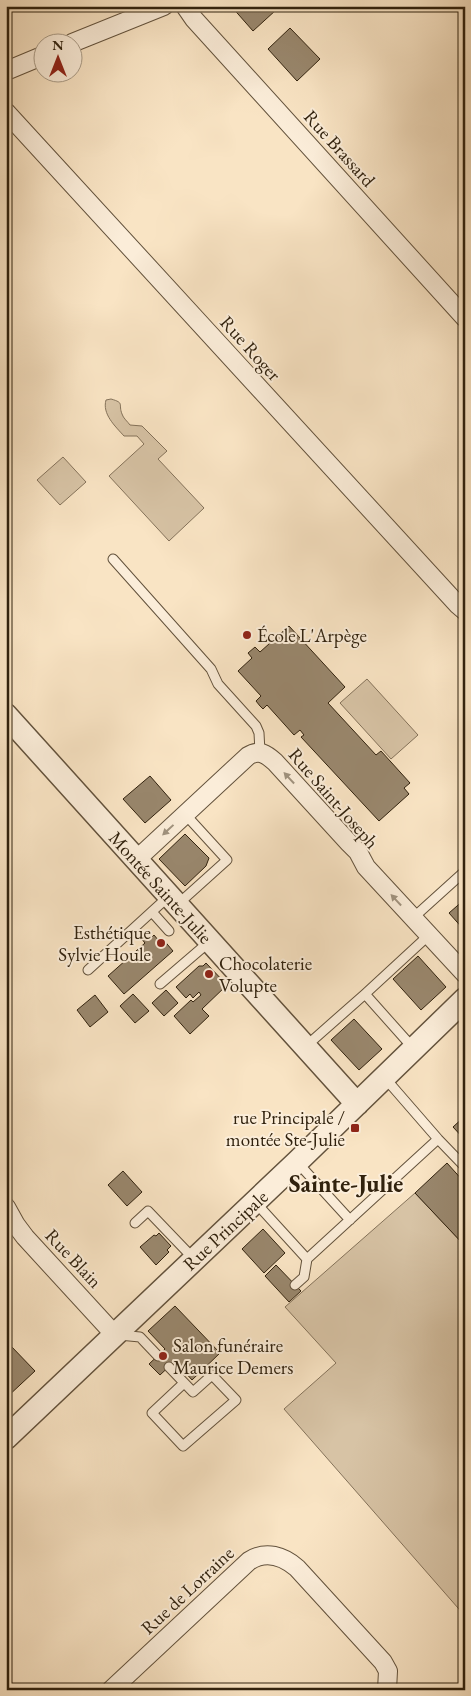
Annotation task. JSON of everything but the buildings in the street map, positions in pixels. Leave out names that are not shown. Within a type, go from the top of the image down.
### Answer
[{"type":"street","points":[[82,39],[164,6]]},
{"type":"street","name":"Rue Brassard","points":[[185,6],[194,19],[465,318]]},
{"type":"street","points":[[6,71],[32,60]]},
{"type":"street","name":"Rue Roger","points":[[6,112],[465,611]]},
{"type":"street","name":"Montée Sainte-Julie","points":[[6,715],[356,1104]]},
{"type":"street","name":"Rue Saint-Joseph","points":[[136,860],[248,756],[255,752],[266,754],[354,848],[366,867],[465,974]]},
{"type":"street","name":"Rue Principale","points":[[6,1438],[297,1162],[465,999]]},
{"type":"street","name":"Rue Blain","points":[[6,1208],[26,1237],[114,1334]]},
{"type":"street","name":"Rue de Lorraine","points":[[111,1690],[249,1561],[255,1557],[269,1555],[284,1559],[297,1568],[376,1653],[388,1671],[388,1690]]},
{"type":"lane","points":[[113,559],[211,669],[218,684],[256,726],[259,733],[260,752]]},
{"type":"lane","points":[[88,970],[152,912],[173,900],[226,860],[185,814]]},
{"type":"lane","points":[[413,918],[465,871]]},
{"type":"lane","points":[[152,912],[169,931]]},
{"type":"lane","points":[[305,1047],[429,935]]},
{"type":"lane","points":[[160,984],[210,941]]},
{"type":"lane","points":[[365,994],[414,1049]]},
{"type":"lane","points":[[384,1078],[465,1167]]},
{"type":"lane","points":[[295,1285],[304,1277],[307,1259],[438,1139]]},
{"type":"lane","points":[[297,1162],[350,1220]]},
{"type":"lane","points":[[255,1202],[307,1259]]},
{"type":"lane","points":[[135,1223],[148,1211],[194,1259]]},
{"type":"lane","points":[[114,1334],[140,1337],[158,1356]]},
{"type":"lane","points":[[169,1367],[193,1392],[212,1375],[236,1400],[183,1446],[152,1413],[184,1383]]},
{"type":"shaded area","points":[[111,399],[120,403],[121,411],[130,425],[142,426],[167,451],[158,459],[204,508],[169,541],[109,476],[144,444],[137,436],[124,436],[113,424],[105,405],[106,400]]},
{"type":"shaded area","points":[[63,457],[86,482],[60,505],[37,480]]},
{"type":"shaded area","points":[[367,679],[418,735],[391,759],[340,703]]},
{"type":"shaded area","points":[[415,1193],[465,1246],[465,1616],[284,1409],[336,1363],[285,1307]]},
{"type":"place","name":"École L'Arpège","points":[[247,635]]},
{"type":"place","name":"Esthétique Sylvie Houle","points":[[161,943]]},
{"type":"place","name":"Chocolaterie Volupte","points":[[209,974]]},
{"type":"place","name":"rue Principale / montée Ste-Julie","points":[[355,1128]]},
{"type":"place","name":"Salon funéraire Maurice Demers","points":[[163,1356]]},
{"type":"district","name":"Sainte-Julie","points":[[346,1184]]}]
